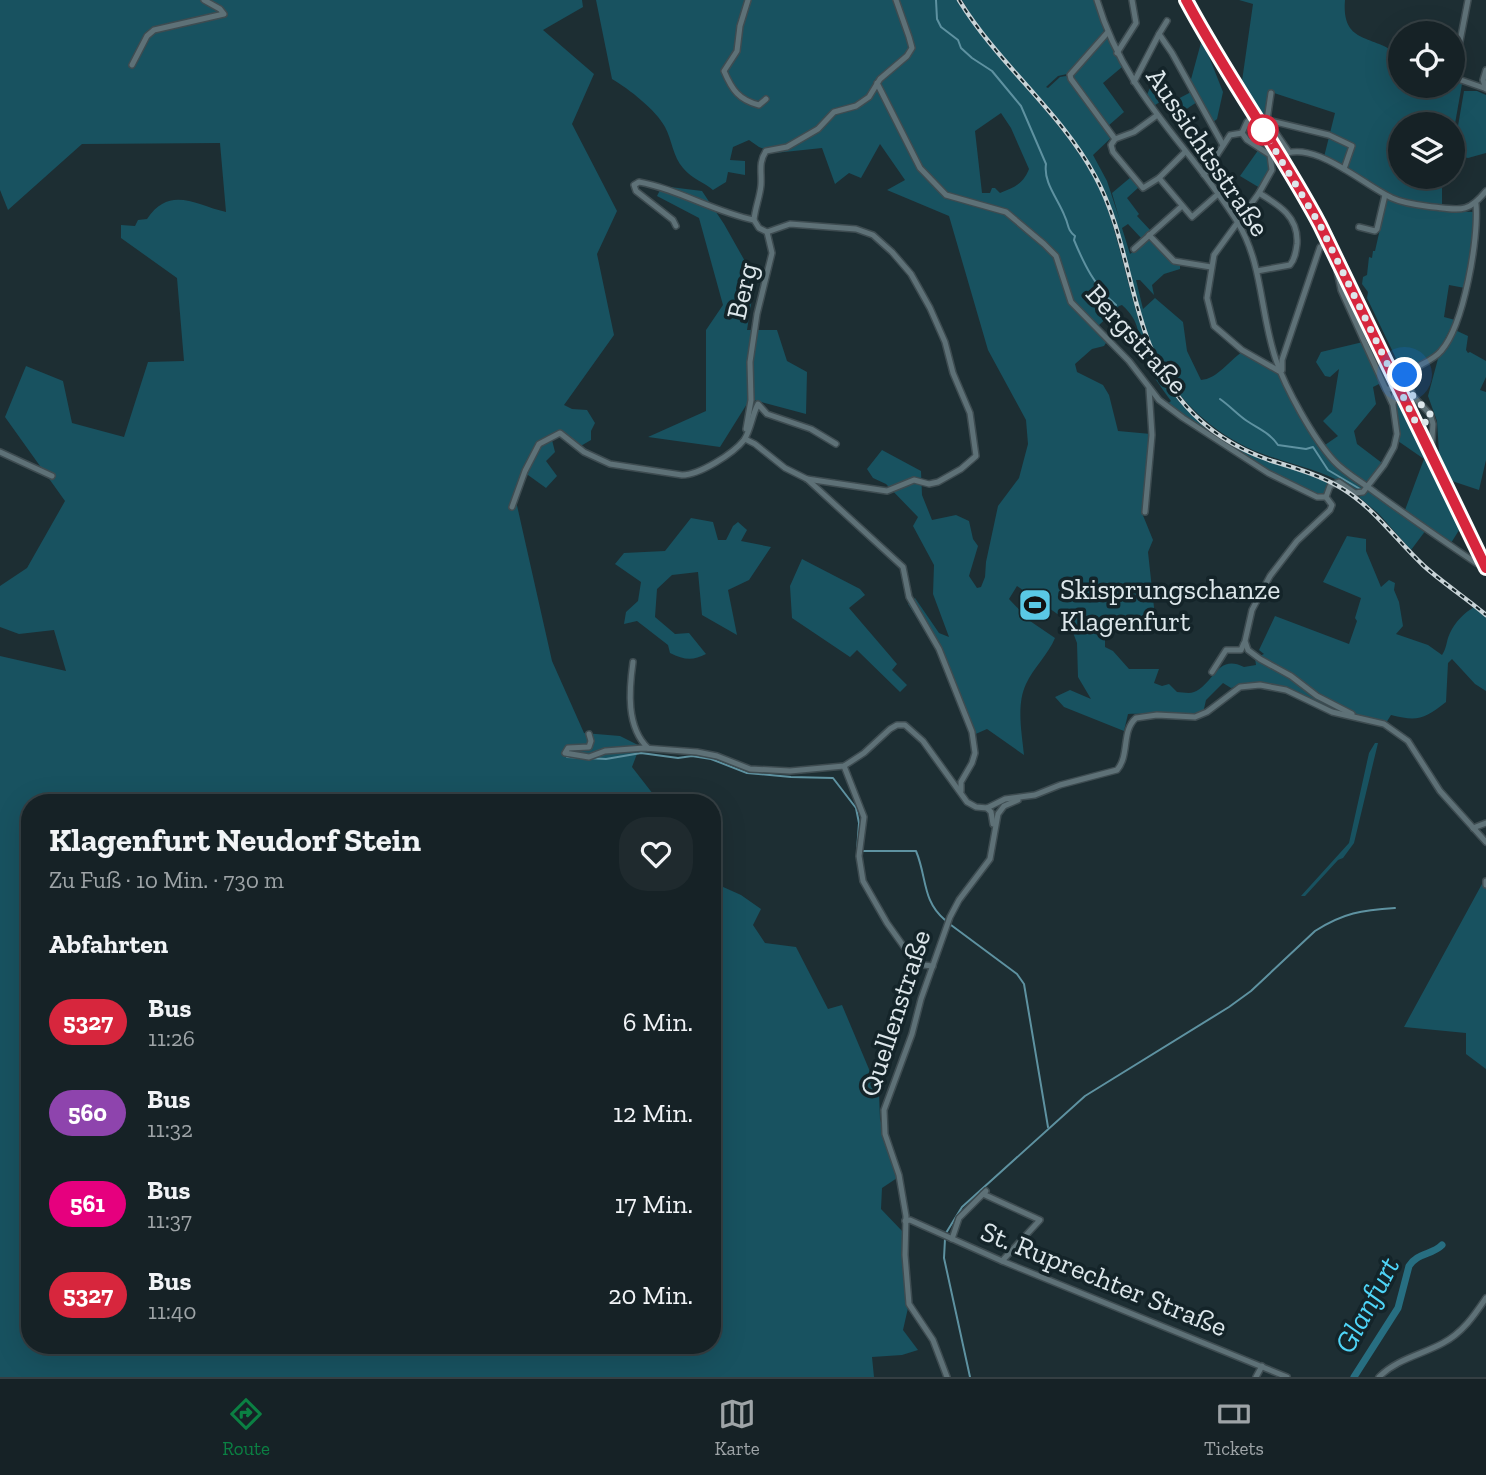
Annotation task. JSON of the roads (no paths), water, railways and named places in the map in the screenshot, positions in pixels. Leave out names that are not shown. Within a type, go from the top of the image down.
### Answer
[{"type":"main road","points":[[1186,0],[1326,237],[1482,565]]},
{"type":"street","points":[[132,65],[147,36],[154,30],[223,14],[220,9],[204,0]]},
{"type":"street","points":[[748,0],[740,26],[737,51],[724,71],[743,101],[759,105],[766,99]]},
{"type":"street","points":[[754,220],[761,186],[760,166],[766,151],[787,147],[818,129],[834,112],[856,106],[870,97],[877,83],[907,57],[912,48],[896,0]]},
{"type":"street","name":"Aussichtsstraße","points":[[1097,0],[1117,53],[1133,82],[1156,116],[1218,194],[1251,246],[1266,320],[1282,373],[1324,448],[1346,472],[1482,565]]},
{"type":"street","points":[[1117,53],[1136,23],[1132,0]]},
{"type":"street","points":[[1468,0],[1454,72],[1458,79],[1485,88],[1486,69]]},
{"type":"street","points":[[1133,82],[1167,21]]},
{"type":"street","points":[[1108,32],[1070,75],[1115,139]]},
{"type":"street","points":[[1159,34],[1223,145]]},
{"type":"street","name":"Bergstraße","points":[[877,83],[920,168],[928,177],[946,195],[1006,212],[1044,244],[1056,257],[1071,302],[1121,352],[1159,400],[1268,472],[1317,496],[1326,497]]},
{"type":"street","points":[[1272,93],[1266,120],[1289,152]]},
{"type":"street","points":[[1156,116],[1134,132],[1115,139],[1111,148],[1141,187],[1148,186],[1159,178],[1185,152]]},
{"type":"street","points":[[1242,133],[1247,122],[1254,116]]},
{"type":"street","points":[[1266,120],[1329,135],[1352,146],[1344,169]]},
{"type":"street","points":[[1204,175],[1233,133],[1242,133]]},
{"type":"street","points":[[1242,133],[1247,140],[1264,149],[1272,158],[1272,170],[1259,193],[1217,248],[1211,267],[1207,298],[1214,326],[1242,350],[1282,373],[1282,360],[1320,247]]},
{"type":"street","points":[[1280,156],[1289,152],[1313,155],[1344,169],[1385,195],[1405,203],[1466,209],[1476,204],[1486,191]]},
{"type":"street","points":[[1159,178],[1192,217],[1218,194]]},
{"type":"street","name":"Berg","points":[[676,226],[666,214],[640,195],[634,185],[639,182],[653,185],[735,216],[754,220],[759,228],[767,232],[772,253],[757,314],[750,362],[751,400],[745,439]]},
{"type":"street","points":[[1257,271],[1290,265],[1294,259],[1297,241],[1295,224],[1286,212],[1259,193]]},
{"type":"street","points":[[1359,227],[1376,231],[1385,195]]},
{"type":"street","points":[[1431,453],[1432,418],[1426,407],[1413,396],[1405,375],[1442,351],[1459,317],[1469,274],[1476,204]]},
{"type":"street","points":[[1133,248],[1182,206]]},
{"type":"street","points":[[767,232],[790,224],[856,229],[873,235],[911,274],[930,308],[946,342],[953,373],[970,413],[976,456],[970,463],[938,482],[929,484],[908,480],[887,491],[807,479]]},
{"type":"street","points":[[1149,235],[1174,261],[1211,267]]},
{"type":"street","points":[[1245,650],[1252,610],[1270,576],[1297,541],[1330,510],[1332,505],[1326,497],[1330,486],[1339,482],[1358,494],[1368,487],[1396,441],[1397,426],[1392,405],[1341,290],[1337,271]]},
{"type":"street","points":[[1145,512],[1152,435],[1149,388]]},
{"type":"street","points":[[1386,389],[1398,391],[1392,405]]},
{"type":"street","points":[[512,507],[525,471],[539,444],[560,432],[584,452],[610,464],[682,475],[693,474],[708,467],[745,439],[758,404],[767,414],[811,429],[836,444]]},
{"type":"street","points":[[1416,423],[1424,423],[1432,418]]},
{"type":"street","points":[[745,439],[785,468],[807,479],[903,567],[909,597],[939,649],[972,732],[975,753],[961,782],[961,794]]},
{"type":"street","points":[[0,452],[52,476]]},
{"type":"street","points":[[1212,672],[1226,650],[1245,650],[1291,676],[1317,696],[1361,719]]},
{"type":"street","points":[[633,662],[630,706],[642,742],[648,748]]},
{"type":"street","points":[[846,769],[890,729],[905,724],[923,741],[971,805],[987,808],[1005,799],[1040,794],[1060,785],[1117,770],[1124,758],[1128,729],[1136,718],[1157,715],[1188,718],[1202,715],[1235,690],[1248,685],[1260,685],[1286,690],[1332,712],[1384,724],[1408,741],[1440,791],[1486,842]]},
{"type":"street","points":[[589,734],[589,747],[568,748],[565,753],[589,757],[605,751],[648,748],[707,753],[742,767],[758,770],[781,772],[846,769]]},
{"type":"street","points":[[846,769],[864,817],[859,856],[867,890],[914,961],[933,966]]},
{"type":"street","name":"Quellenstraße","points":[[947,1377],[933,1340],[909,1304],[905,1221],[899,1175],[885,1133],[884,1110],[950,917],[959,900],[990,859],[996,817],[1001,809],[1023,798]]},
{"type":"street","name":"Quellenstraße","points":[[987,808],[991,812],[993,831]]},
{"type":"street","points":[[1473,828],[1486,822]]},
{"type":"street","points":[[949,1237],[959,1217],[985,1193],[1040,1220],[1002,1261]]},
{"type":"street","name":"St. Ruprechter Straße","points":[[905,1221],[910,1220],[1002,1261],[1285,1377]]},
{"type":"street","points":[[1379,1377],[1395,1363],[1447,1341],[1464,1328],[1485,1301]]},
{"type":"street","points":[[1256,1377],[1262,1366]]},
{"type":"waterway","points":[[936,0],[937,19],[941,27],[958,40],[961,48],[972,58],[992,71],[1021,106],[1046,164],[1049,185],[1069,229],[1075,236],[1074,240],[1082,258],[1096,283],[1116,305]]},
{"type":"waterway","points":[[1220,399],[1268,434],[1278,445],[1306,449],[1313,447],[1328,470],[1360,489]]},
{"type":"waterway","points":[[567,757],[606,759],[641,753],[678,758],[692,756],[711,759],[747,773],[833,778],[856,808],[859,823],[857,851]]},
{"type":"waterway","points":[[863,851],[916,851],[932,905],[945,920]]},
{"type":"waterway","points":[[946,1233],[962,1207],[1085,1096],[1229,1007],[1251,991],[1315,931],[1353,914],[1395,908]]},
{"type":"waterway","points":[[951,925],[1017,974],[1024,984],[1048,1127]]},
{"type":"waterway","points":[[945,1239],[944,1258],[970,1377]]},
{"type":"waterway","name":"Glanfurt","points":[[1354,1377],[1398,1308],[1409,1266],[1416,1259],[1442,1245]]},
{"type":"railway","points":[[959,0],[992,45],[1064,130],[1095,176],[1118,234],[1142,324],[1153,353],[1167,380],[1186,406],[1214,431],[1235,445],[1257,456],[1307,472],[1355,497],[1424,566],[1486,615]]},
{"type":"place","name":"Skisprungschanze Klagenfurt","points":[[1035,605]]}]
